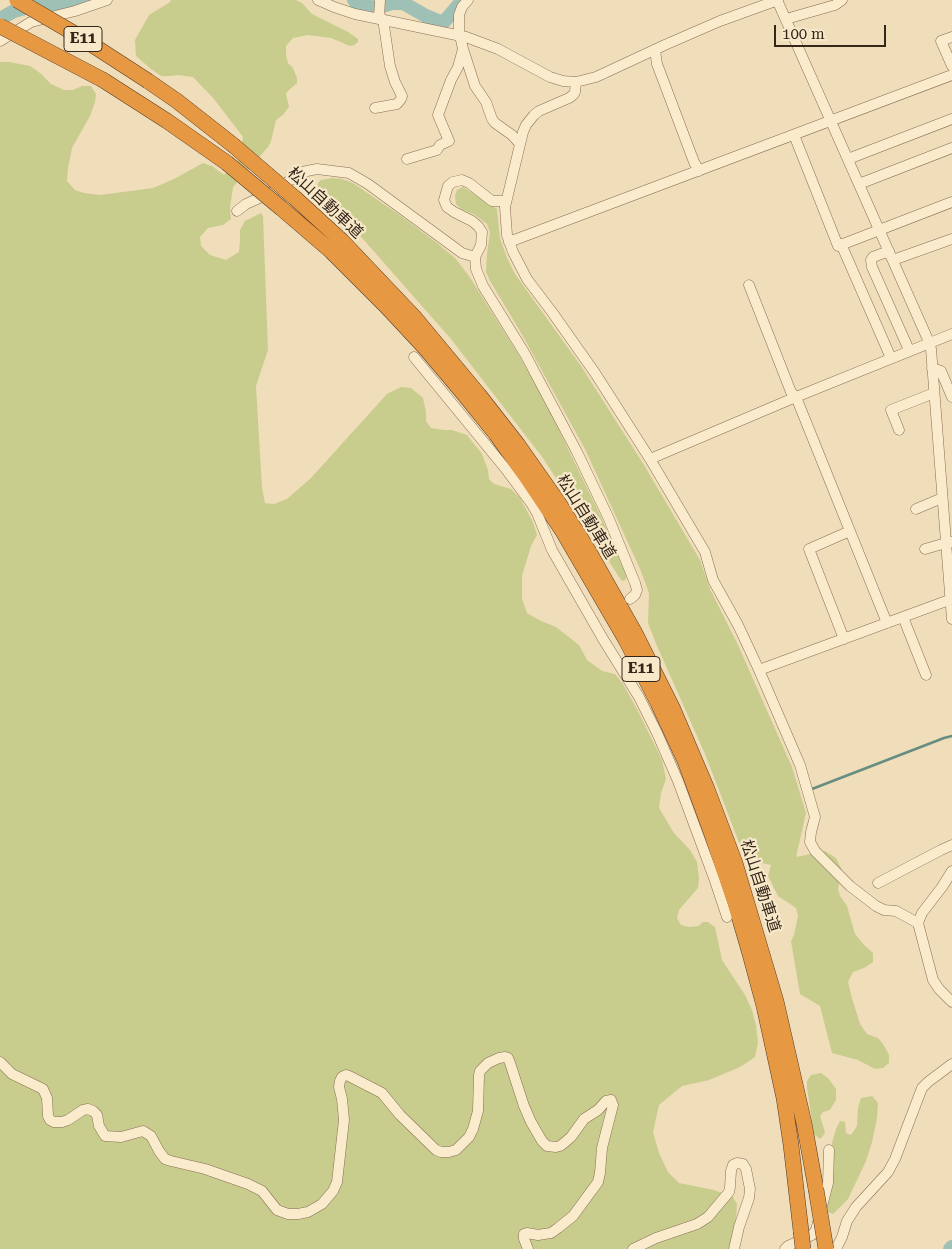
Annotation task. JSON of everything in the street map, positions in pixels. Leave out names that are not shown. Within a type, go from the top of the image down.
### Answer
[{"type":"highway","name":"松山自動車道","points":[[17,0],[77,35],[177,101],[233,145],[342,241],[415,318],[479,394],[558,502],[593,558],[636,635],[672,707],[700,771],[735,863],[776,1001],[804,1123],[826,1249]]},
{"type":"highway","name":"松山自動車道","points":[[0,26],[103,80],[226,163],[281,208],[331,251],[426,349],[528,478],[562,530],[630,648],[685,761],[710,829],[740,918],[764,1006],[782,1089],[791,1145],[802,1249]]},
{"type":"street","points":[[0,41],[31,22],[75,11],[107,0]]},
{"type":"street","points":[[318,0],[355,14],[460,36],[498,49],[550,77],[576,82],[596,78],[720,21],[778,0],[929,342],[946,495],[952,619]]},
{"type":"street","points":[[375,108],[397,104],[402,99],[390,66],[381,19],[380,0]]},
{"type":"street","points":[[468,0],[462,7],[459,15],[460,36],[475,86],[486,102],[495,123],[512,135],[520,144]]},
{"type":"street","points":[[786,19],[835,5],[842,0]]},
{"type":"street","points":[[952,37],[941,41],[952,66]]},
{"type":"street","points":[[407,159],[438,150],[440,144],[449,141],[438,115],[458,67],[463,49]]},
{"type":"street","points":[[655,50],[657,64],[699,171]]},
{"type":"street","points":[[509,242],[952,75]]},
{"type":"street","points":[[576,82],[575,92],[569,98],[539,111],[526,125],[506,201],[505,218],[509,242],[516,261],[526,279],[595,373],[650,459],[705,552],[713,580],[759,670],[800,765],[815,817],[810,842],[814,851],[850,886],[876,906],[884,910],[896,911],[918,924]]},
{"type":"street","points":[[848,159],[952,119]]},
{"type":"street","points":[[794,135],[838,246],[952,196]]},
{"type":"street","points":[[859,184],[952,148]]},
{"type":"street","points":[[237,211],[246,204],[272,192],[302,172],[316,169],[348,173],[368,184],[462,253],[476,257]]},
{"type":"street","points":[[506,201],[492,200],[462,180],[453,182],[448,186],[444,200],[447,207],[472,221],[482,232],[481,245],[476,257],[476,269],[483,286],[526,354],[577,452],[609,519],[635,582],[637,590],[630,599]]},
{"type":"street","points":[[878,228],[952,202]]},
{"type":"street","points":[[910,350],[872,266],[872,260],[874,257],[891,256],[952,239]]},
{"type":"street","points":[[842,244],[891,358]]},
{"type":"street","points":[[749,284],[887,623]]},
{"type":"street","points":[[650,459],[952,334]]},
{"type":"street","points":[[414,357],[505,468],[537,513],[552,550],[639,697],[657,733],[678,781],[727,917]]},
{"type":"street","points":[[932,368],[941,371],[952,397]]},
{"type":"street","points":[[899,430],[891,410],[934,393]]},
{"type":"street","points":[[916,508],[946,495]]},
{"type":"street","points":[[844,639],[809,549],[850,531]]},
{"type":"street","points":[[925,549],[949,542]]},
{"type":"street","points":[[759,670],[951,599]]},
{"type":"street","points":[[593,620],[603,614]]},
{"type":"street","points":[[903,617],[926,675]]},
{"type":"street","points":[[878,883],[952,845]]},
{"type":"street","points":[[952,871],[922,913],[918,924],[933,980],[952,1002]]},
{"type":"street","points":[[0,1062],[12,1074],[43,1089],[47,1098],[50,1120],[62,1122],[88,1109],[96,1114],[105,1136],[122,1137],[143,1131],[151,1136],[165,1159],[205,1169],[248,1184],[262,1191],[278,1210],[288,1214],[298,1214],[308,1212],[322,1204],[337,1182],[344,1120],[339,1087],[342,1077],[349,1076],[382,1093],[400,1115],[436,1150],[449,1152],[456,1150],[469,1137],[473,1129],[478,1111],[480,1071],[488,1063],[506,1057],[510,1063],[527,1114],[537,1134],[547,1146],[556,1148],[564,1144],[572,1137],[584,1119],[598,1110],[606,1101],[611,1100],[613,1105],[602,1148],[598,1182],[573,1216],[551,1233],[538,1235],[524,1234],[528,1249]]},
{"type":"street","points":[[836,1249],[847,1221],[856,1207],[888,1172],[895,1159],[922,1088],[952,1064]]},
{"type":"street","points":[[785,1249],[812,1235],[816,1230],[828,1183],[829,1150]]},
{"type":"street","points":[[633,1249],[656,1238],[697,1224],[708,1217],[729,1192],[731,1171],[733,1165],[737,1163],[743,1164],[746,1169],[750,1189],[734,1249]]},
{"type":"green space","points":[[171,0],[296,0],[302,3],[312,14],[358,39],[358,42],[350,46],[331,38],[308,35],[293,38],[286,46],[288,63],[293,68],[297,78],[297,83],[286,94],[289,107],[276,120],[268,147],[233,187],[230,208],[231,219],[223,225],[208,228],[200,237],[201,246],[210,255],[226,260],[239,252],[240,230],[245,221],[261,213],[263,216],[268,350],[256,386],[262,488],[265,503],[274,504],[287,499],[311,478],[387,394],[401,387],[411,388],[423,398],[426,421],[431,428],[452,430],[467,435],[482,454],[489,479],[494,484],[511,489],[520,498],[533,522],[537,535],[531,546],[522,576],[522,599],[527,613],[556,627],[579,645],[587,660],[602,671],[615,674],[623,684],[662,760],[666,779],[661,793],[659,808],[674,833],[690,850],[697,862],[698,888],[679,910],[677,918],[681,925],[689,927],[708,922],[715,927],[722,960],[745,995],[752,1010],[758,1043],[755,1057],[738,1068],[709,1080],[682,1086],[659,1105],[653,1132],[659,1153],[668,1172],[679,1183],[714,1190],[733,1197],[737,1204],[736,1220],[729,1249],[0,1249],[0,62],[30,66],[51,84],[64,90],[91,86],[96,94],[90,116],[72,148],[67,181],[75,190],[100,195],[153,188],[203,163],[212,166],[224,175],[238,161],[243,137],[214,99],[193,77],[178,75],[161,76],[136,56],[135,40],[149,15]]},
{"type":"green space","points":[[333,178],[353,183],[401,216],[456,259],[469,276],[545,401],[602,519],[626,574],[624,581],[621,580],[543,458],[451,339],[348,222],[330,208],[319,195],[318,183],[321,180]]},
{"type":"green space","points":[[463,187],[497,209],[500,238],[515,274],[581,366],[644,465],[700,560],[710,589],[738,645],[792,767],[806,813],[796,857],[825,851],[836,858],[842,870],[838,889],[840,896],[847,906],[855,934],[873,953],[873,962],[853,972],[848,982],[860,1024],[867,1034],[878,1038],[889,1055],[889,1063],[883,1068],[875,1069],[858,1060],[832,1053],[820,1006],[800,994],[791,941],[798,916],[796,908],[778,896],[768,876],[771,865],[753,861],[740,845],[705,754],[648,623],[649,593],[640,569],[585,449],[520,331],[490,281],[486,272],[490,232],[487,224],[456,204],[455,196],[457,190]]},
{"type":"green space","points":[[821,1073],[828,1078],[836,1089],[836,1100],[830,1110],[823,1112],[820,1116],[825,1132],[820,1139],[814,1134],[807,1081],[811,1075]]},
{"type":"green space","points":[[872,1096],[878,1103],[877,1118],[866,1161],[848,1199],[833,1214],[828,1212],[828,1199],[833,1161],[832,1143],[836,1129],[840,1121],[845,1122],[846,1133],[851,1135],[857,1126],[858,1108],[861,1098]]},
{"type":"waterway","points":[[0,19],[14,11],[42,3],[62,6],[85,0]]},
{"type":"waterway","points":[[354,0],[358,5],[376,8],[392,3],[403,3],[443,23],[463,0]]},
{"type":"waterway","points":[[812,789],[952,736]]}]
